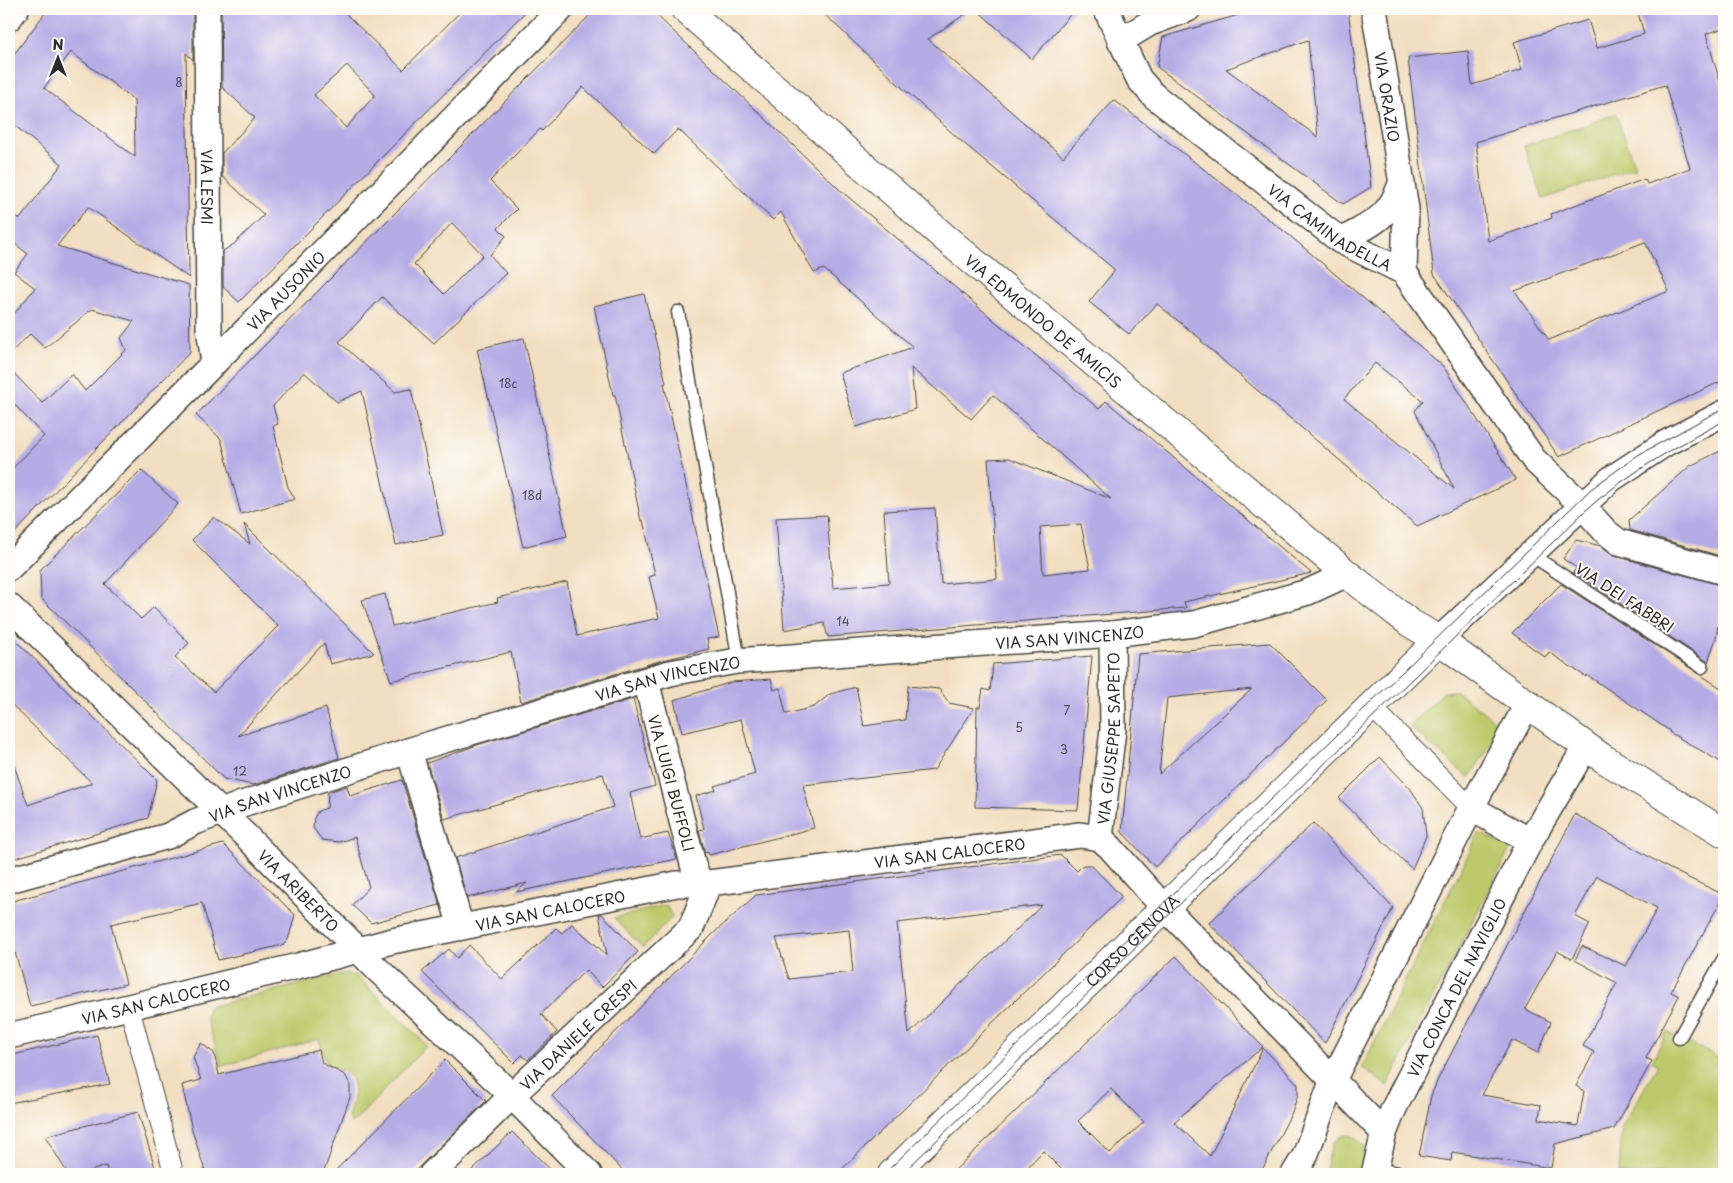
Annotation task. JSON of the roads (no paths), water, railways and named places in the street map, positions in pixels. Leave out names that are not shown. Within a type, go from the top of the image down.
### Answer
[{"type":"street","points":[[9,18],[16,9]]},
{"type":"street","name":"VIA LESMI","points":[[207,9],[208,326],[214,364]]},
{"type":"street","name":"VIA AUSONIO","points":[[9,568],[214,364],[560,9]]},
{"type":"street","name":"VIA EDMONDO DE AMICIS","points":[[685,9],[944,237],[1347,574],[1410,623],[1439,640],[1480,672],[1528,703]]},
{"type":"street","name":"VIA CAMINADELLA","points":[[1106,9],[1139,79],[1154,96],[1341,241],[1404,272],[1534,460],[1606,532],[1619,542],[1724,572]]},
{"type":"street","points":[[1120,41],[1150,23],[1188,9]]},
{"type":"street","name":"VIA ORAZIO","points":[[1374,9],[1400,184],[1406,209],[1404,272]]},
{"type":"street","points":[[1341,241],[1385,214],[1394,203],[1400,184]]},
{"type":"street","points":[[1439,640],[1581,505],[1629,466],[1724,413]]},
{"type":"street","name":"VIA SAN VINCENZO","points":[[9,880],[168,836],[220,812],[408,751],[646,682],[670,673],[739,661],[1112,634],[1194,624],[1308,592],[1347,574]]},
{"type":"street","name":"VIA ARIBERTO","points":[[9,606],[589,1174]]},
{"type":"street","name":"VIA GIUSEPPE SAPETO","points":[[1112,634],[1113,730],[1100,838],[1332,1082]]},
{"type":"street","name":"CORSO GENOVA","points":[[892,1174],[1439,640]]},
{"type":"street","name":"VIA LUIGI BUFFOLI","points":[[646,682],[692,859],[701,884]]},
{"type":"street","points":[[1301,1168],[1332,1082],[1471,808],[1528,703],[1586,746],[1724,833]]},
{"type":"street","points":[[1372,707],[1471,808],[1530,841]]},
{"type":"street","name":"VIA CONCA DEL NAVIGLIO","points":[[1375,1172],[1384,1133],[1394,1108],[1530,841],[1586,746]]},
{"type":"street","points":[[408,751],[461,926]]},
{"type":"street","name":"VIA SAN CALOCERO","points":[[9,1036],[392,941],[678,884],[701,884],[1080,835],[1100,838]]},
{"type":"street","name":"VIA DANIELE CRESPI","points":[[432,1174],[511,1096],[691,928],[705,893],[701,884]]},
{"type":"street","points":[[129,1006],[172,1167]]},
{"type":"street","points":[[1332,1082],[1384,1133]]},
{"type":"lane","points":[[678,312],[739,661]]},
{"type":"lane","name":"VIA DEI FABBRI","points":[[1530,554],[1702,667]]},
{"type":"lane","points":[[1679,1038],[1724,958]]},
{"type":"lane","points":[[1375,1172],[1404,1174]]},
{"type":"tram line","points":[[884,1174],[1591,489],[1638,455],[1724,408]]},
{"type":"tram line","points":[[902,1174],[1586,510],[1635,472],[1724,421]]}]
